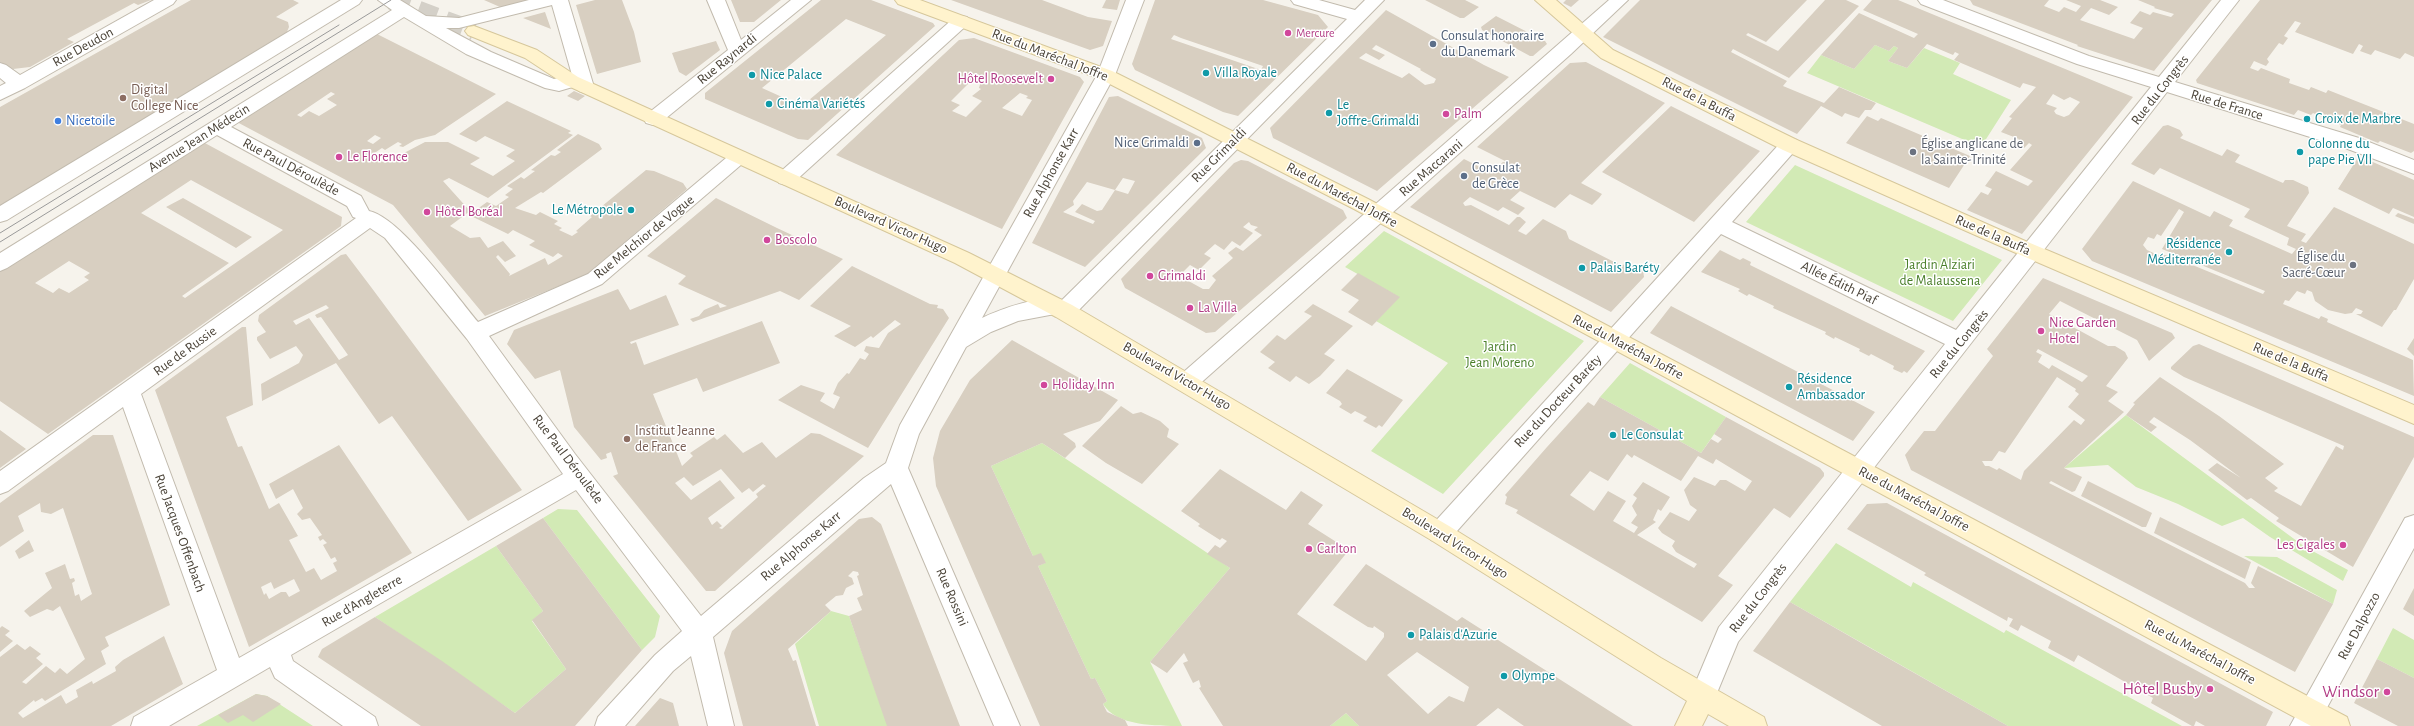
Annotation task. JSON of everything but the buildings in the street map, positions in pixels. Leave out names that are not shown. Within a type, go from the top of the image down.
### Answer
[{"type":"main road","name":"Rue du Maréchal Joffre","points":[[904,0],[1106,75],[1235,140],[1379,214],[1859,470],[2307,719],[2338,726]]},
{"type":"main road","name":"Rue de la Buffa","points":[[1544,0],[1556,7],[1582,35],[1607,54],[1790,145],[2032,252],[2414,415]]},
{"type":"main road","name":"Boulevard Victor Hugo","points":[[474,31],[531,54],[579,84],[653,119],[962,258],[1060,308],[1440,533],[1754,726]]},
{"type":"main road","points":[[1688,726],[1703,696]]},
{"type":"street","name":"Rue Deudon","points":[[0,94],[167,0]]},
{"type":"street","points":[[0,216],[352,0]]},
{"type":"street","points":[[425,21],[459,23],[550,0]]},
{"type":"street","points":[[404,5],[448,37],[478,52],[551,84],[579,84],[559,0]]},
{"type":"street","points":[[716,0],[737,50]]},
{"type":"street","name":"Rue Raynardi","points":[[653,119],[737,50],[802,0]]},
{"type":"street","name":"Rue Alphonse Karr","points":[[608,726],[664,663],[872,485],[896,468],[900,451],[908,432],[1106,75],[1135,0]]},
{"type":"street","points":[[1300,0],[1357,16]]},
{"type":"street","name":"Rue Grimaldi","points":[[1060,308],[1235,140],[1357,16],[1375,0]]},
{"type":"street","name":"Rue Maccarani","points":[[1187,382],[1582,35],[1619,0]]},
{"type":"street","name":"Rue du Congrès","points":[[1703,696],[1728,635],[2230,0]]},
{"type":"street","name":"Rue de France","points":[[1939,2],[2083,60],[2352,143],[2414,167]]},
{"type":"street","name":"Avenue Jean Médecin","points":[[0,263],[216,127],[404,5]]},
{"type":"street","points":[[100,20],[117,28]]},
{"type":"street","points":[[786,178],[961,21]]},
{"type":"street","points":[[0,69],[19,84]]},
{"type":"street","name":"Rue Paul Déroulède","points":[[216,127],[354,201],[365,215],[392,233],[475,333],[580,476],[699,633],[721,726]]},
{"type":"street","name":"Rue du Docteur Baréty","points":[[1440,533],[1526,433],[1615,340],[1790,145]]},
{"type":"street","name":"Rue Melchior de Vogue","points":[[475,333],[595,279],[739,158]]},
{"type":"street","name":"Rue de Russie","points":[[0,484],[129,392],[365,215]]},
{"type":"street","name":"Allée Édith Piaf","points":[[1718,224],[1961,342]]},
{"type":"street","name":"Rue Alphonse Karr","points":[[958,342],[997,318],[1033,308],[1060,308]]},
{"type":"street","name":"Rue Jacques Offenbach","points":[[129,392],[232,675]]},
{"type":"street","name":"Rue Rossini","points":[[896,468],[1007,726]]},
{"type":"street","name":"Rue d'Angleterre","points":[[144,726],[580,476]]},
{"type":"street","name":"Rue Dalpozzo","points":[[2307,719],[2414,525]]},
{"type":"street","points":[[276,650],[284,669],[366,726]]},
{"type":"green space","points":[[1875,45],[1889,51],[1894,46],[1898,48],[1888,61],[1907,68],[1924,48],[1960,63],[1953,74],[2011,100],[1981,147],[1807,73],[1821,55],[1854,69]]},
{"type":"green space","name":"Jardin Alziari de Malaussena","points":[[1795,165],[2002,260],[1953,321],[1746,222]]},
{"type":"green space","name":"Jardin Jean Moreno","points":[[1384,231],[1584,341],[1443,494],[1371,451],[1448,363],[1376,321],[1399,297],[1345,267]]},
{"type":"green space","points":[[1630,363],[1726,417],[1701,453],[1600,397]]},
{"type":"green space","points":[[2126,415],[2305,547],[2348,570],[2343,581],[2270,537],[2243,518],[2222,526],[2178,504],[2136,487],[2108,465],[2064,468]]},
{"type":"green space","points":[[1042,443],[1230,568],[1150,662],[1182,726],[1149,725],[1127,721],[1117,717],[1103,704],[1107,701],[1095,678],[1091,679],[1038,566],[1045,563],[1033,556],[991,466]]},
{"type":"green space","points":[[558,509],[577,510],[660,616],[655,637],[642,650],[543,518]]},
{"type":"green space","points":[[1836,543],[1911,587],[1913,582],[2004,633],[2006,630],[2182,726],[2008,726],[1790,602]]},
{"type":"green space","points":[[496,546],[543,611],[532,621],[566,669],[515,713],[375,617]]},
{"type":"green space","points":[[2244,556],[2277,557],[2337,590],[2333,604]]},
{"type":"green space","points":[[831,611],[849,616],[888,726],[819,726],[795,644]]},
{"type":"green space","points":[[2393,628],[2414,640],[2414,678],[2377,659]]},
{"type":"green space","points":[[256,694],[267,696],[313,726],[197,726]]},
{"type":"green space","points":[[1346,713],[1359,726],[1330,726]]},
{"type":"tunnel","points":[[391,0],[474,31]]},
{"type":"tram line","points":[[0,242],[391,0]]},
{"type":"tram line","points":[[0,233],[339,25]]},
{"type":"place","name":"Mercure","points":[[1288,33]]},
{"type":"place","name":"Consulat honoraire du Danemark","points":[[1433,44]]},
{"type":"place","name":"Villa Royale","points":[[1206,73]]},
{"type":"place","name":"Nice Palace","points":[[752,75]]},
{"type":"place","name":"Hôtel Roosevelt","points":[[1051,79]]},
{"type":"place","name":"Digital College Nice","points":[[123,98]]},
{"type":"place","name":"Cinéma Variétés","points":[[769,104]]},
{"type":"place","name":"Le Joffre-Grimaldi","points":[[1329,113]]},
{"type":"place","name":"Palm","points":[[1446,114]]},
{"type":"place","name":"Croix de Marbre","points":[[2307,119]]},
{"type":"place","name":"Nicetoile","points":[[58,121]]},
{"type":"place","name":"Nice Grimaldi","points":[[1197,143]]},
{"type":"place","name":"Église anglicane de la Sainte-Trinité","points":[[1913,152]]},
{"type":"place","name":"Colonne du pape Pie VII","points":[[2300,152]]},
{"type":"place","name":"Le Florence","points":[[339,157]]},
{"type":"place","name":"Consulat de Grèce","points":[[1464,176]]},
{"type":"place","name":"Le Métropole","points":[[631,210]]},
{"type":"place","name":"Hôtel Boréal","points":[[427,212]]},
{"type":"place","name":"Boscolo","points":[[767,240]]},
{"type":"place","name":"Résidence Méditerranée","points":[[2229,252]]},
{"type":"place","name":"Église du Sacré-Cœur","points":[[2353,265]]},
{"type":"place","name":"Palais Baréty","points":[[1582,268]]},
{"type":"place","name":"Grimaldi","points":[[1150,276]]},
{"type":"place","name":"La Villa","points":[[1190,308]]},
{"type":"place","name":"Nice Garden Hotel","points":[[2041,331]]},
{"type":"place","name":"Holiday Inn","points":[[1044,385]]},
{"type":"place","name":"Résidence Ambassador","points":[[1789,387]]},
{"type":"place","name":"Le Consulat","points":[[1613,435]]},
{"type":"place","name":"Institut Jeanne de France","points":[[627,439]]},
{"type":"place","name":"Les Cigales","points":[[2343,545]]},
{"type":"place","name":"Carlton","points":[[1309,549]]},
{"type":"place","name":"Palais d'Azurie","points":[[1411,635]]},
{"type":"place","name":"Olympe","points":[[1504,676]]},
{"type":"place","name":"Hôtel Busby","points":[[2210,689]]},
{"type":"place","name":"Windsor","points":[[2387,692]]}]
